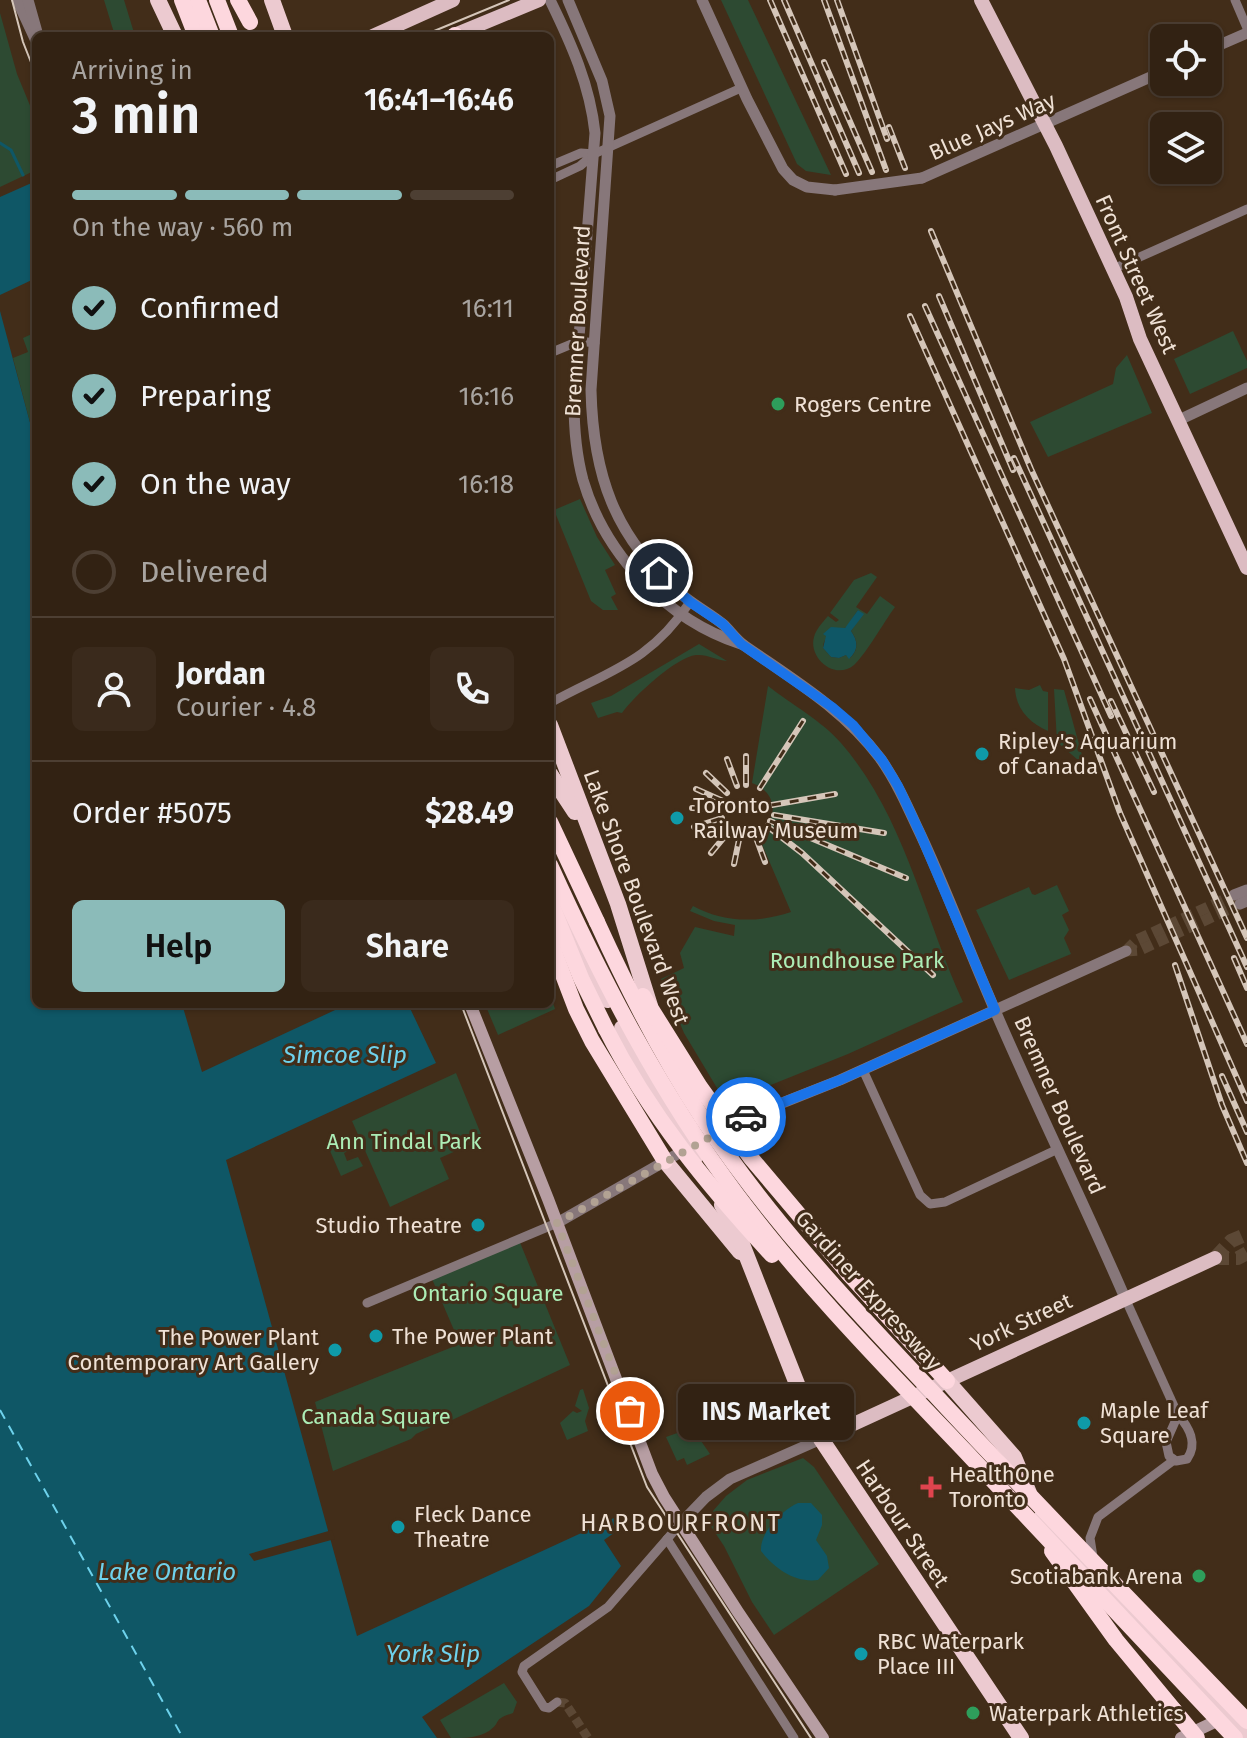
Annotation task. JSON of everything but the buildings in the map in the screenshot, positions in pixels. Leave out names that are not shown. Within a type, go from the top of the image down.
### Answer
[{"type":"highway","points":[[158,0],[173,32]]},
{"type":"highway","points":[[182,0],[194,32]]},
{"type":"highway","points":[[198,0],[210,32]]},
{"type":"highway","points":[[217,0],[229,32]]},
{"type":"highway","points":[[238,0],[253,29]]},
{"type":"highway","points":[[246,0],[253,29]]},
{"type":"highway","points":[[272,0],[284,32]]},
{"type":"highway","name":"Lake Shore Boulevard West","points":[[554,736],[618,904],[654,1019],[717,1133],[822,1281],[1033,1517],[1096,1578],[1247,1738]]},
{"type":"highway","points":[[554,780],[593,840]]},
{"type":"highway","name":"Gardiner Expressway","points":[[554,831],[621,975],[679,1081],[704,1122],[774,1217],[923,1384],[1247,1721]]},
{"type":"highway","name":"Gardiner Expressway","points":[[554,874],[577,925],[643,1050],[691,1129],[738,1196],[848,1328],[1033,1517],[1235,1738]]},
{"type":"highway","points":[[554,897],[661,1102],[690,1147]]},
{"type":"highway","points":[[554,911],[581,978],[622,1061],[677,1146],[770,1252],[848,1328]]},
{"type":"highway","points":[[597,922],[700,1087],[751,1158],[849,1274],[1014,1457],[1033,1517],[1116,1640],[1197,1738]]},
{"type":"highway","points":[[554,951],[592,1041],[651,1139],[665,1161],[749,1262]]},
{"type":"highway","name":"Harbour Street","points":[[690,1147],[738,1234],[821,1439],[1021,1738]]},
{"type":"main road","points":[[382,32],[453,0]]},
{"type":"main road","points":[[463,32],[539,0]]},
{"type":"main road","name":"Front Street West","points":[[981,0],[1113,269],[1140,339],[1247,568]]},
{"type":"main road","points":[[472,1008],[652,1474],[823,1738]]},
{"type":"main road","name":"York Street","points":[[821,1439],[1215,1258]]},
{"type":"main road","points":[[1181,1738],[1247,1706]]},
{"type":"street","points":[[17,0],[34,32]]},
{"type":"street","points":[[28,0],[36,32]]},
{"type":"street","name":"Bremner Boulevard","points":[[550,0],[580,65],[595,133],[574,401],[574,431],[583,481],[614,547],[650,590],[717,636],[741,644]]},
{"type":"street","name":"Bremner Boulevard","points":[[568,0],[602,81],[610,116],[592,423],[600,475],[620,521],[634,544],[659,573],[690,602],[723,624],[741,644],[829,704],[853,725],[882,760],[898,786],[995,1010],[1178,1415],[1190,1434],[1193,1447],[1187,1459],[1174,1460],[1097,1520],[1090,1538],[1096,1578]]},
{"type":"street","name":"Blue Jays Way","points":[[702,0],[741,88],[787,175],[811,189],[835,190],[922,178],[1150,77]]},
{"type":"street","points":[[1222,43],[1247,30],[1235,0]]},
{"type":"street","points":[[554,178],[580,166],[594,154],[741,88]]},
{"type":"street","points":[[554,164],[581,153],[594,154]]},
{"type":"street","points":[[1113,269],[1247,209]]},
{"type":"street","points":[[554,351],[579,341],[595,343]]},
{"type":"street","points":[[1179,420],[1247,388]]},
{"type":"street","points":[[554,701],[635,660],[682,614],[690,602]]},
{"type":"street","points":[[1241,900],[1247,890]]},
{"type":"street","points":[[367,1303],[557,1223],[754,1114],[863,1070],[1126,951]]},
{"type":"street","points":[[863,1070],[920,1195],[930,1204],[945,1202],[1058,1149]]},
{"type":"street","points":[[1174,1460],[1168,1454],[1166,1445],[1178,1415]]},
{"type":"street","name":"York Street","points":[[681,1523],[706,1497],[730,1479],[821,1439]]},
{"type":"street","points":[[557,1702],[549,1708],[544,1707],[522,1672],[524,1666],[608,1607],[681,1523]]},
{"type":"street","points":[[667,1539],[794,1738]]},
{"type":"green space","points":[[104,0],[124,0],[134,32],[114,32]]},
{"type":"green space","points":[[721,0],[748,0],[831,175],[806,171],[797,164]]},
{"type":"green space","points":[[0,13],[17,74],[32,110],[32,172],[0,187]]},
{"type":"green space","points":[[1233,331],[1247,361],[1247,368],[1190,394],[1174,359]]},
{"type":"green space","points":[[32,334],[32,430],[13,358],[28,352],[23,338]]},
{"type":"green space","points":[[1127,355],[1152,413],[1048,457],[1030,422],[1113,384],[1116,368]]},
{"type":"green space","points":[[580,499],[597,537],[615,565],[605,570],[616,594],[611,597],[618,610],[603,610],[591,601],[554,510]]},
{"type":"green space","points":[[871,573],[877,577],[856,607],[867,614],[880,596],[895,607],[854,665],[847,669],[831,669],[815,652],[814,637],[828,616],[836,622],[839,620],[830,613],[854,580]],"holes":[[[858,610],[863,614],[851,631],[856,645],[853,655],[850,658],[846,655],[831,657],[823,648],[826,639],[846,627]]]},
{"type":"green space","points":[[699,644],[727,661],[700,655],[688,657],[656,679],[622,713],[598,718],[591,703],[611,696]]},
{"type":"green space","points":[[1040,685],[1043,691],[1048,692],[1048,731],[1025,715],[1016,696],[1015,688],[1029,690]]},
{"type":"green space","name":"Roundhouse Park","points":[[768,686],[833,735],[863,772],[897,835],[963,1002],[848,1054],[726,1103],[684,1033],[661,979],[684,968],[680,953],[695,927],[734,936],[735,925],[714,921],[690,911],[693,906],[717,916],[741,920],[791,912],[758,835],[770,822],[771,799],[761,787],[752,783]]},
{"type":"green space","points":[[1054,689],[1064,690],[1085,766],[1057,742]]},
{"type":"green space","points":[[1057,885],[1069,911],[1062,915],[1069,930],[1064,938],[1071,954],[1009,980],[976,910],[1029,887],[1035,895]]},
{"type":"green space","points":[[554,1006],[555,1009],[498,1035],[487,1008]]},
{"type":"green space","name":"Ann Tindal Park","points":[[456,1073],[483,1139],[440,1158],[449,1179],[390,1207],[352,1121]]},
{"type":"green space","points":[[348,1134],[354,1148],[344,1153],[347,1161],[358,1157],[363,1166],[341,1176],[327,1144]]},
{"type":"green space","name":"Canada Square","points":[[519,1240],[570,1365],[452,1420],[446,1420],[411,1439],[333,1471],[315,1402],[460,1344],[432,1279]]},
{"type":"green space","points":[[583,1389],[589,1408],[585,1421],[588,1431],[567,1440],[560,1423],[573,1411],[582,1411],[575,1406]]},
{"type":"green space","points":[[680,1432],[699,1438],[710,1454],[687,1465],[684,1458],[677,1461],[666,1437]]},
{"type":"green space","points":[[803,1458],[814,1467],[879,1564],[774,1635],[706,1519],[726,1496],[747,1480]]},
{"type":"green space","points":[[504,1683],[517,1702],[513,1713],[499,1719],[485,1733],[451,1738],[440,1720]]},
{"type":"water","points":[[32,183],[32,280],[0,295],[0,197]]},
{"type":"water","name":"Lake Ontario","points":[[0,311],[32,430],[32,1008],[183,1008],[202,1072],[339,1008],[410,1008],[436,1063],[226,1160],[357,1636],[614,1518],[621,1528],[604,1540],[621,1566],[589,1606],[422,1717],[437,1738],[0,1738]]},
{"type":"water","points":[[858,610],[864,614],[851,631],[856,642],[855,652],[849,659],[846,655],[831,657],[823,648],[826,636],[823,634],[831,627],[845,628]]},
{"type":"water","points":[[798,1503],[811,1503],[822,1515],[816,1540],[827,1556],[829,1568],[818,1580],[801,1579],[786,1573],[761,1551],[764,1537],[773,1523]]},
{"type":"pier","points":[[332,1530],[335,1539],[254,1561],[249,1554]]},
{"type":"waterway","points":[[0,143],[11,150],[23,175]]},
{"type":"ferry route","points":[[0,1410],[183,1738]]},
{"type":"tunnel","points":[[1126,951],[1137,940],[1234,895]]},
{"type":"tunnel","points":[[1126,951],[1140,950],[1240,904]]},
{"type":"tunnel","points":[[1215,1258],[1231,1241],[1247,1234]]},
{"type":"tunnel","points":[[1215,1258],[1238,1258],[1247,1253]]},
{"type":"tunnel","points":[[557,1702],[565,1703],[588,1738]]},
{"type":"tram line","points":[[12,0],[32,65]]},
{"type":"tram line","points":[[432,32],[509,0]]},
{"type":"tram line","points":[[463,1008],[647,1487],[811,1738]]},
{"type":"railway","points":[[770,0],[846,174]]},
{"type":"railway","points":[[784,0],[859,173]]},
{"type":"railway","points":[[824,0],[886,170]]},
{"type":"railway","points":[[837,0],[887,139]]},
{"type":"railway","points":[[824,62],[872,172]]},
{"type":"railway","points":[[889,127],[905,168]]},
{"type":"railway","points":[[931,231],[1031,469],[1247,938]]},
{"type":"railway","points":[[939,296],[1013,470]]},
{"type":"railway","points":[[925,306],[1111,716]]},
{"type":"railway","points":[[910,316],[1064,659],[1120,813],[1247,1101]]},
{"type":"railway","points":[[1014,458],[1247,967]]},
{"type":"railway","points":[[1090,699],[1247,1044]]},
{"type":"railway","points":[[1111,701],[1154,792]]},
{"type":"railway","points":[[760,788],[803,721]]},
{"type":"railway","points":[[746,756],[746,785]]},
{"type":"railway","points":[[727,759],[737,786]]},
{"type":"railway","points":[[706,773],[727,793]]},
{"type":"railway","points":[[696,789],[723,801]]},
{"type":"railway","points":[[772,805],[835,794]]},
{"type":"railway","points":[[692,808],[721,809]]},
{"type":"railway","points":[[774,815],[884,833]]},
{"type":"railway","points":[[694,827],[722,818]]},
{"type":"railway","points":[[770,821],[906,878]]},
{"type":"railway","points":[[767,826],[802,853],[933,975]]},
{"type":"railway","points":[[711,853],[730,830]]},
{"type":"railway","points":[[734,864],[740,835]]},
{"type":"railway","points":[[755,835],[765,862]]},
{"type":"railway","points":[[1234,958],[1247,988]]},
{"type":"railway","points":[[1175,965],[1222,1105],[1247,1163]]},
{"type":"railway","points":[[1222,1076],[1247,1132]]},
{"type":"way so far","points":[[630,1411],[557,1223],[746,1117]]},
{"type":"place","name":"Rogers Centre","points":[[778,404]]},
{"type":"place","name":"Ripley's Aquarium of Canada","points":[[982,754]]},
{"type":"place","name":"Toronto Railway Museum","points":[[677,818]]},
{"type":"place","name":"Studio Theatre","points":[[478,1225]]},
{"type":"place","name":"The Power Plant","points":[[376,1336]]},
{"type":"place","name":"The Power Plant Contemporary Art Gallery","points":[[335,1350]]},
{"type":"place","name":"INS Market","points":[[630,1411]]},
{"type":"place","name":"Maple Leaf Square","points":[[1084,1423]]},
{"type":"place","name":"HealthOne Toronto","points":[[931,1487]]},
{"type":"place","name":"Fleck Dance Theatre","points":[[398,1527]]},
{"type":"place","name":"Scotiabank Arena","points":[[1199,1576]]},
{"type":"place","name":"RBC Waterpark Place III","points":[[861,1654]]},
{"type":"place","name":"Waterpark Athletics","points":[[973,1713]]},
{"type":"district","name":"HARBOURFRONT","points":[[681,1523]]},
{"type":"route","points":[[659,573],[690,602],[723,624],[741,644],[832,707],[853,725],[882,760],[898,786],[938,872],[995,1010],[840,1080],[746,1117]]},
{"type":"water label","name":"Simcoe Slip","points":[[345,1055]]},
{"type":"water label","name":"York Slip","points":[[433,1654]]},
{"type":"park label","name":"Ontario Square","points":[[488,1293]]}]
